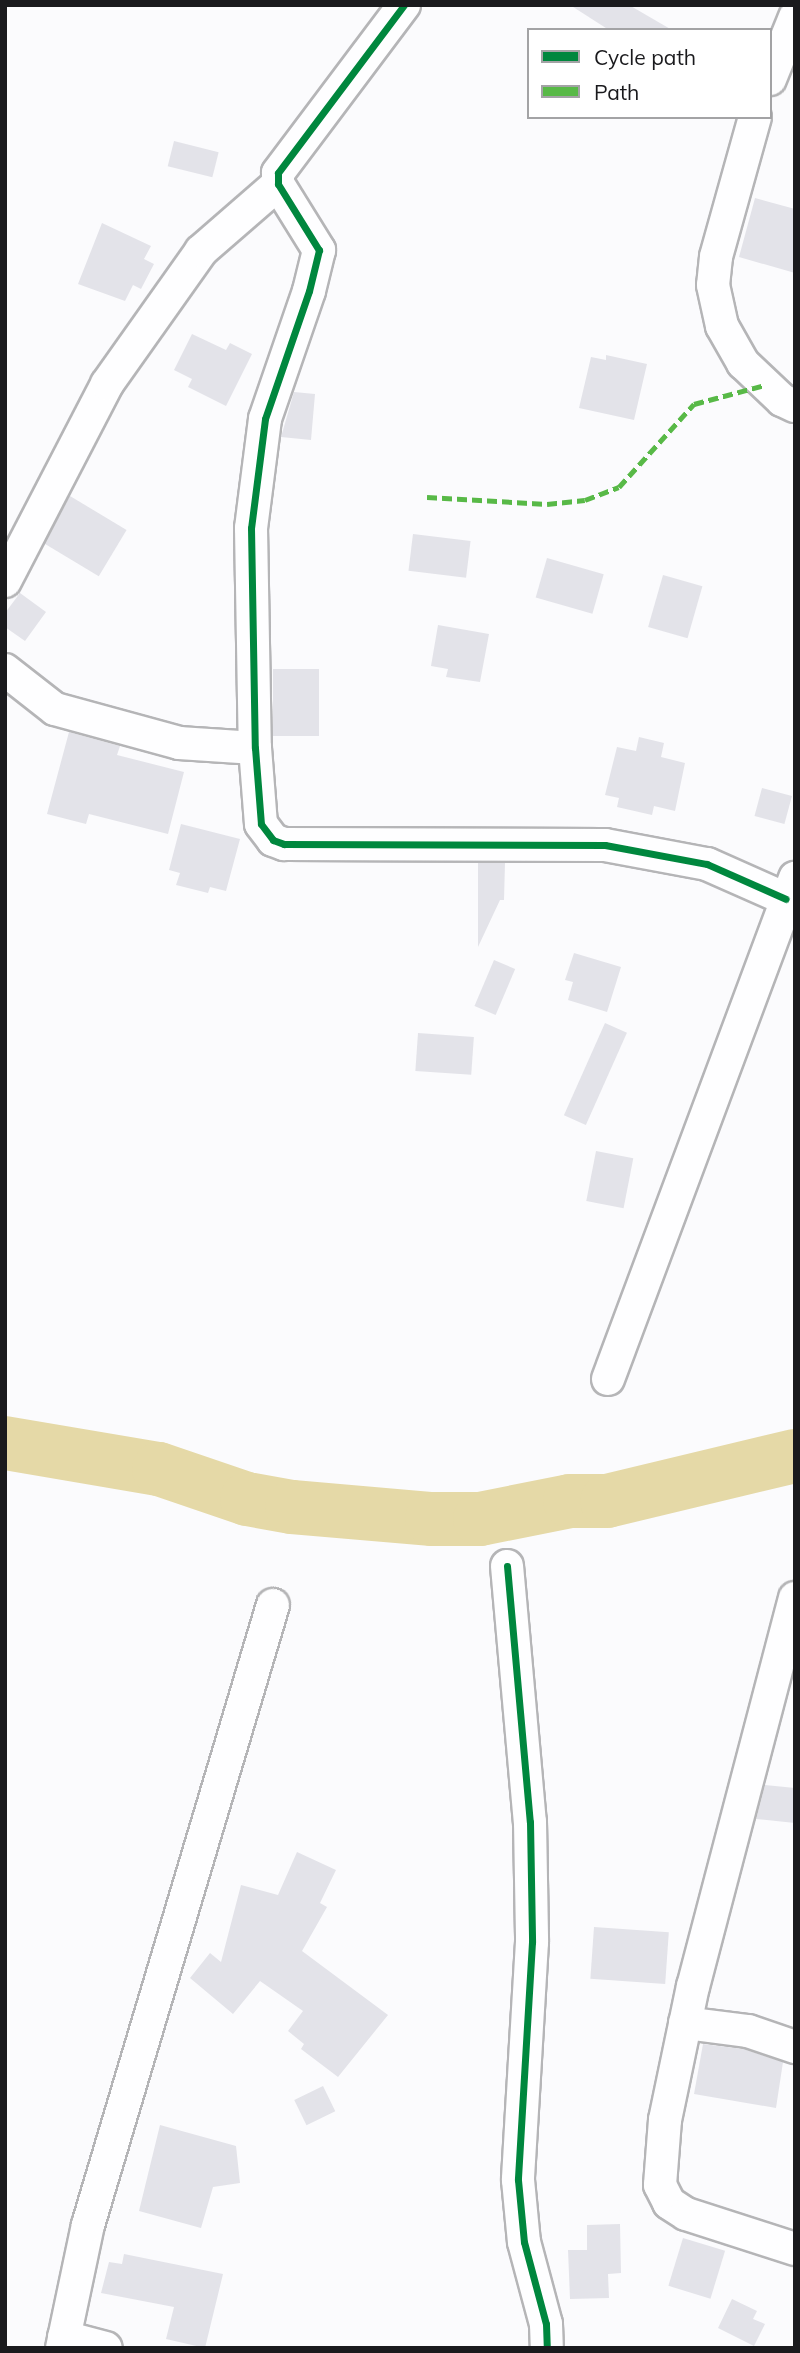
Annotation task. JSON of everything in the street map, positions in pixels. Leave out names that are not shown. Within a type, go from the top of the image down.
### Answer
[{"type":"street","points":[[5,581],[107,384],[201,251],[278,184],[284,161],[404,5]]},
{"type":"street","points":[[772,74],[795,17]]},
{"type":"street","points":[[754,119],[716,257],[713,285],[722,326],[743,363],[782,400],[795,406]]},
{"type":"street","points":[[278,184],[319,250],[309,291],[275,381],[259,460],[249,578],[255,748],[261,824],[273,840],[284,844],[605,845],[707,864],[790,889],[608,1379]]},
{"type":"street","points":[[5,670],[55,709],[179,743],[255,748]]},
{"type":"street","points":[[507,1566],[530,1822],[532,1942],[518,2180],[524,2242],[546,2323],[547,2348]]},
{"type":"street","points":[[795,1598],[685,2023],[665,2120],[662,2193],[686,2214],[795,2249]]},
{"type":"street","points":[[106,2348],[63,2342],[88,2225],[274,1605]]},
{"type":"street","points":[[685,2023],[748,2031],[795,2047]]},
{"type":"building","points":[[570,5],[629,5],[669,28],[606,28]]},
{"type":"building","points":[[174,141],[219,152],[212,177],[168,166]]},
{"type":"building","points":[[755,198],[795,209],[795,273],[739,257]]},
{"type":"building","points":[[102,223],[151,246],[144,259],[154,264],[141,289],[133,285],[125,301],[78,284]]},
{"type":"building","points":[[192,334],[226,350],[230,343],[252,354],[226,406],[188,387],[192,379],[174,370]]},
{"type":"building","points":[[606,355],[647,364],[634,420],[579,408],[591,357],[606,360]]},
{"type":"building","points":[[294,392],[315,394],[311,440],[281,437]]},
{"type":"building","points":[[70,496],[127,530],[99,576],[42,542]]},
{"type":"building","points":[[413,534],[471,541],[466,578],[408,571]]},
{"type":"building","points":[[547,558],[604,574],[592,614],[536,597]]},
{"type":"building","points":[[663,575],[702,586],[688,638],[648,627]]},
{"type":"building","points":[[20,593],[46,612],[25,641],[5,627],[5,613]]},
{"type":"building","points":[[438,625],[489,634],[480,682],[446,677],[448,669],[431,666]]},
{"type":"building","points":[[273,669],[319,669],[319,736],[273,736]]},
{"type":"building","points":[[69,732],[120,746],[117,755],[184,772],[168,834],[89,814],[86,824],[47,814]]},
{"type":"building","points":[[639,737],[664,743],[661,757],[685,763],[675,811],[654,806],[652,815],[617,807],[619,798],[605,795],[617,747],[636,751]]},
{"type":"building","points":[[762,788],[792,796],[784,824],[754,816]]},
{"type":"building","points":[[181,824],[240,839],[226,891],[210,887],[208,893],[176,885],[180,873],[169,870]]},
{"type":"building","points":[[478,863],[505,863],[504,900],[500,900],[478,947]]},
{"type":"building","points":[[574,953],[621,967],[607,1012],[568,1000],[573,982],[565,980]]},
{"type":"building","points":[[494,960],[515,969],[496,1015],[474,1006]]},
{"type":"building","points":[[605,1023],[627,1033],[586,1125],[564,1115]]},
{"type":"building","points":[[418,1033],[474,1037],[471,1075],[415,1071]]},
{"type":"building","points":[[596,1151],[633,1158],[624,1208],[586,1201]]},
{"type":"building","points":[[765,1785],[795,1788],[795,1823],[756,1819]]},
{"type":"building","points":[[297,1852],[336,1870],[320,1903],[327,1907],[302,1951],[388,2015],[338,2077],[301,2049],[304,2044],[288,2031],[303,2011],[260,1981],[233,2014],[190,1978],[210,1953],[221,1962],[241,1885],[278,1895]]},
{"type":"building","points":[[594,1927],[669,1932],[665,1984],[590,1979]]},
{"type":"building","points":[[703,2044],[744,2049],[783,2062],[776,2108],[694,2094]]},
{"type":"building","points":[[323,2086],[335,2111],[307,2125],[294,2100]]},
{"type":"building","points":[[160,2125],[236,2146],[240,2183],[213,2187],[201,2228],[139,2211]]},
{"type":"building","points":[[620,2224],[621,2273],[608,2274],[609,2298],[570,2299],[568,2250],[587,2250],[587,2225]]},
{"type":"building","points":[[683,2238],[725,2251],[710,2299],[668,2286]]},
{"type":"building","points":[[124,2254],[223,2274],[205,2348],[166,2339],[174,2307],[101,2293],[109,2262],[122,2264]]},
{"type":"building","points":[[732,2299],[757,2311],[753,2319],[765,2324],[754,2346],[718,2328]]},
{"type":"waterway","points":[[5,1443],[159,1469],[247,1499],[292,1507],[432,1519],[480,1519],[570,1501],[607,1501],[795,1456]]},
{"type":"marked path","points":[[427,497],[547,504],[585,500],[619,487],[694,404],[765,385]]},
{"type":"cycle path","points":[[404,5],[278,173],[278,184],[319,250],[309,291],[265,419],[251,528],[255,748],[261,824],[273,840],[284,844],[605,845],[707,864],[786,899]]},
{"type":"cycle path","points":[[507,1566],[530,1822],[532,1942],[518,2180],[524,2242],[546,2324],[547,2348]]}]
